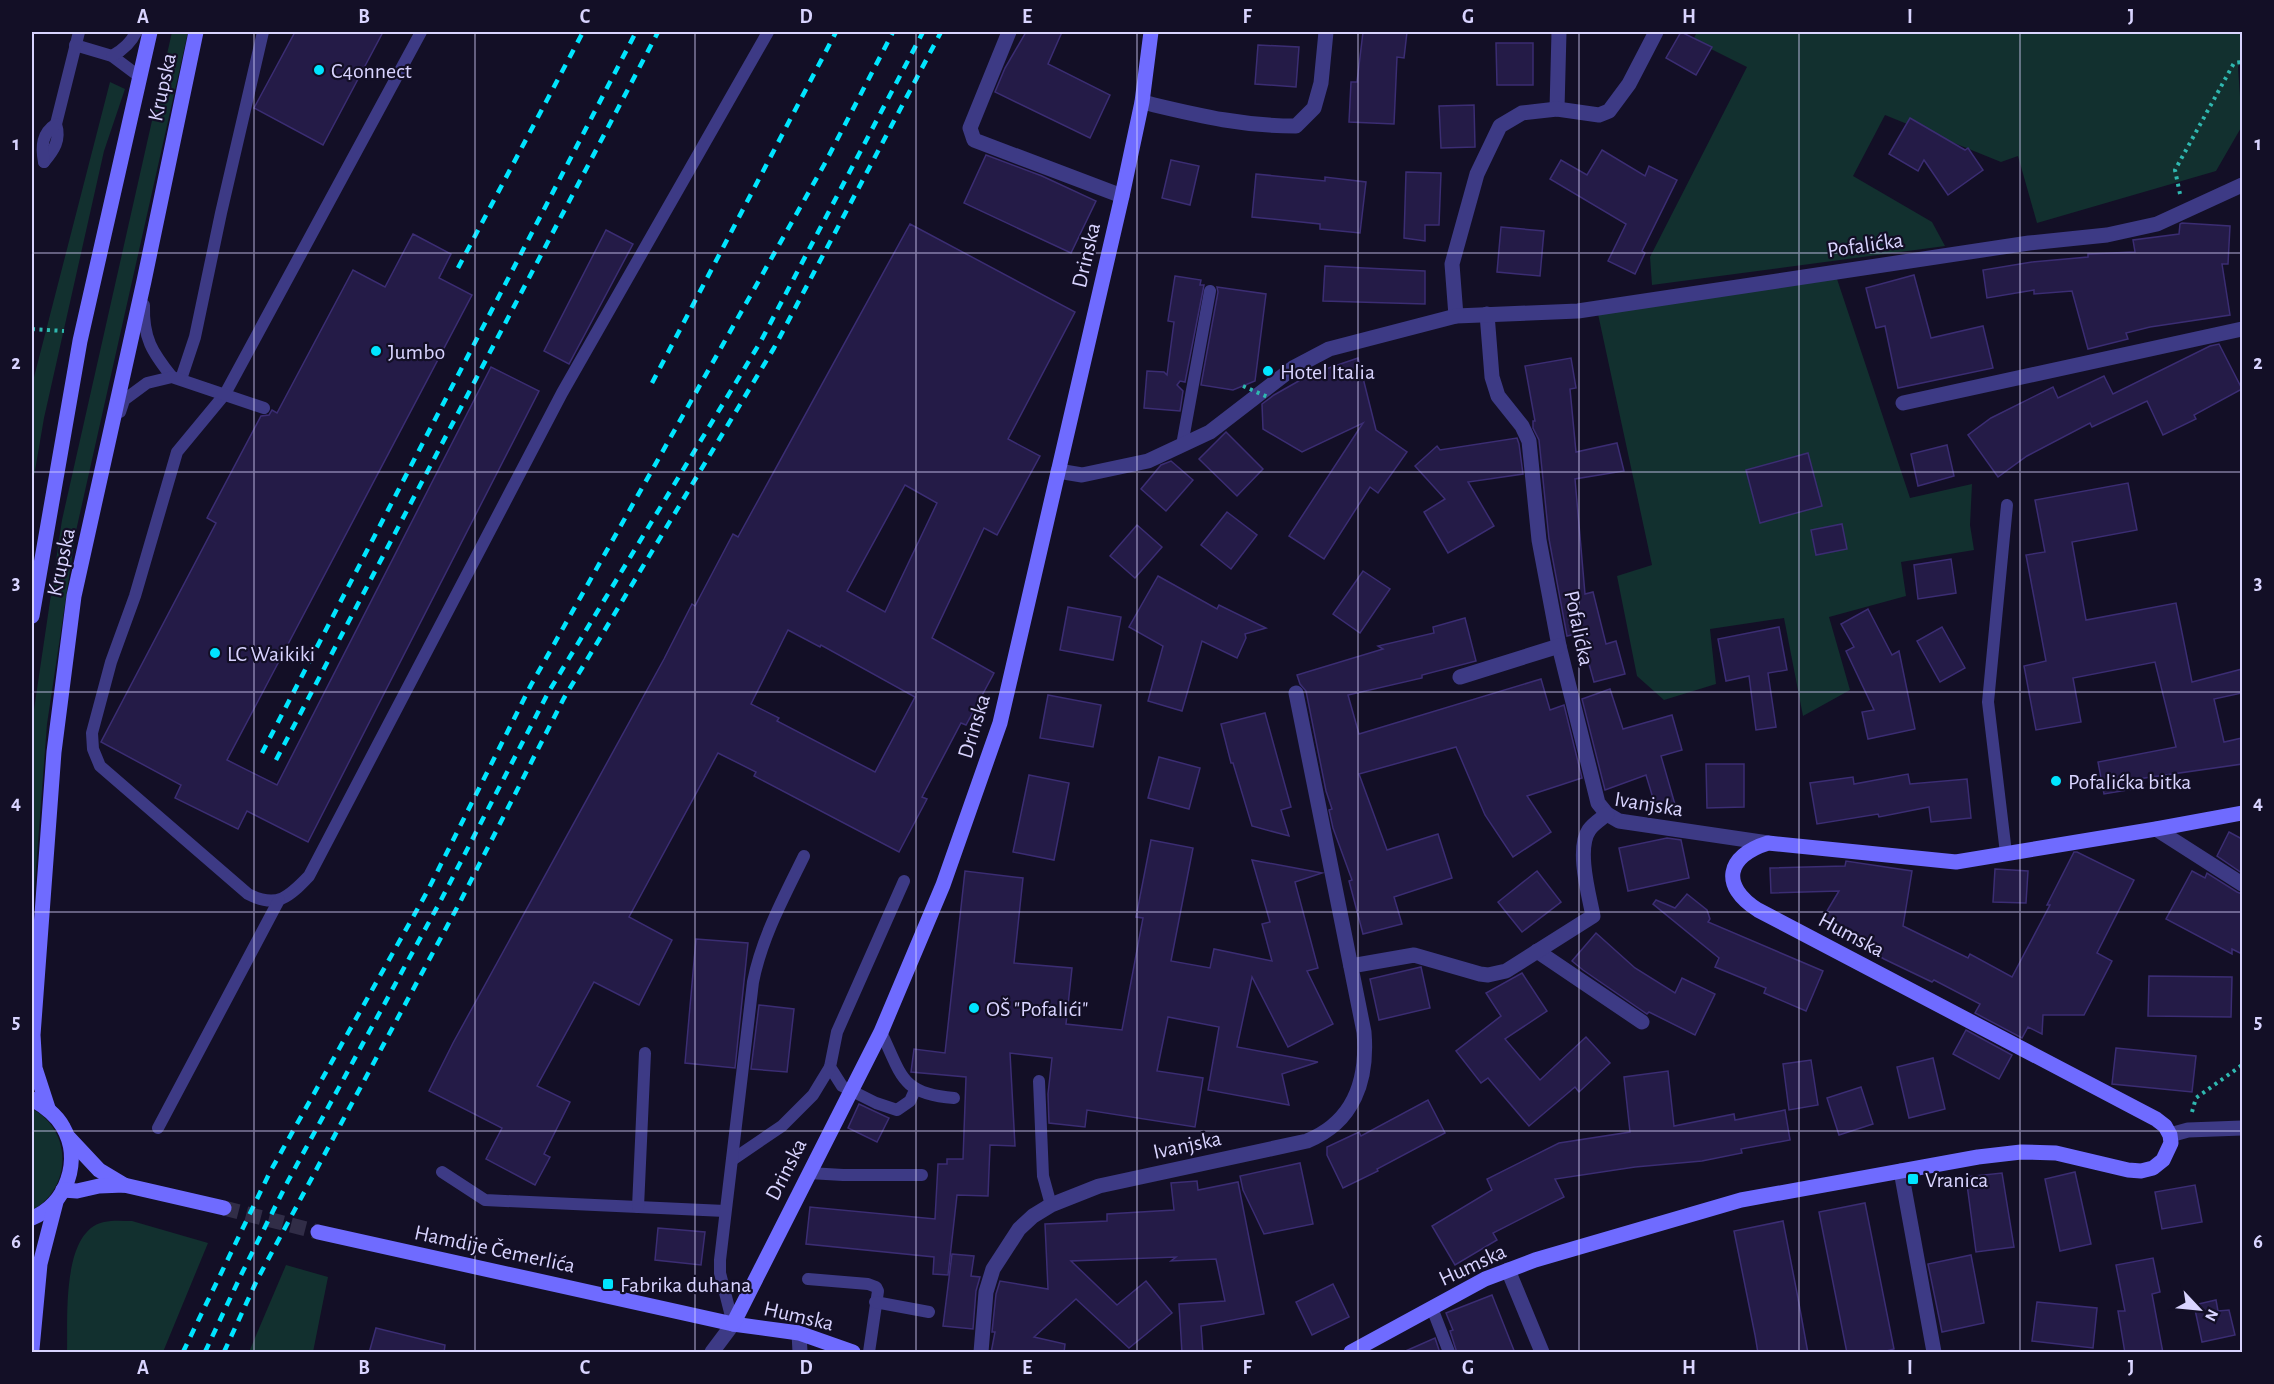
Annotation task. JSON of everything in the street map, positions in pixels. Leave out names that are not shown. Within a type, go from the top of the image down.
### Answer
[{"type":"street","name":"Krupska","points":[[32,616],[80,341],[150,32]]},
{"type":"street","name":"Krupska","points":[[48,1108],[35,1068],[33,1035],[54,752],[74,596],[144,281],[196,32]]},
{"type":"street","points":[[1009,32],[970,128],[974,140],[1122,196]]},
{"type":"street","name":"Drinska","points":[[733,1324],[881,1032],[943,885],[1000,723],[1122,196],[1142,102],[1151,32]]},
{"type":"street","points":[[1142,102],[1217,120],[1260,126],[1296,126],[1314,108],[1321,83],[1326,32]]},
{"type":"street","points":[[1557,109],[1559,32]]},
{"type":"street","points":[[1456,316],[1452,264],[1477,174],[1500,126],[1522,113],[1557,109],[1599,115],[1609,111],[1629,84],[1656,32]]},
{"type":"street","name":"Pofalićka","points":[[1058,471],[1082,475],[1148,461],[1210,432],[1293,368],[1329,349],[1456,316],[1578,311],[2029,243],[2107,235],[2157,224],[2242,185]]},
{"type":"street","name":"Pofalićka","points":[[1487,314],[1492,377],[1498,396],[1522,426],[1528,441],[1539,540],[1559,646],[1599,803],[1606,814]]},
{"type":"street","points":[[1903,404],[2242,329]]},
{"type":"street","points":[[1460,677],[1559,646]]},
{"type":"street","name":"Ivanjska","points":[[981,1353],[986,1292],[993,1269],[1019,1229],[1034,1216],[1051,1205],[1100,1186],[1307,1141],[1334,1127],[1354,1101],[1363,1069],[1365,1050],[1351,966],[1296,693]]},
{"type":"street","points":[[1768,843],[1947,861],[2006,854],[2242,813]]},
{"type":"street","name":"Ivanjska","points":[[1351,966],[1403,955],[1414,955],[1488,975],[1506,971],[1593,916],[1583,852],[1584,839],[1589,829],[1606,814],[1619,821],[1768,843]]},
{"type":"street","points":[[2156,829],[2242,884]]},
{"type":"street","name":"Humska","points":[[1351,1353],[1485,1279],[1535,1260],[1741,1200],[1978,1157],[2021,1152],[2056,1153],[2141,1171],[2153,1168],[2163,1160],[2168,1152],[2170,1135],[2165,1126],[2156,1119],[1746,903],[1736,892],[1732,879],[1733,867],[1741,856],[1752,848],[1768,843]]},
{"type":"street","points":[[1537,951],[1642,1022]]},
{"type":"street","points":[[32,1099],[48,1108],[63,1125],[69,1138],[99,1170],[124,1185]]},
{"type":"street","points":[[2170,1135],[2188,1130],[2242,1128]]},
{"type":"street","points":[[32,1218],[40,1215],[59,1196],[67,1184],[72,1165],[69,1138]]},
{"type":"street","points":[[1901,1171],[1934,1353]]},
{"type":"street","points":[[59,1196],[99,1186],[124,1185],[224,1208]]},
{"type":"street","points":[[32,1349],[40,1263],[59,1196]]},
{"type":"street","name":"Hamdije Čemerlića","points":[[318,1232],[733,1324]]},
{"type":"street","points":[[1508,1270],[1542,1353]]},
{"type":"street","points":[[712,1353],[733,1324]]},
{"type":"street","name":"Humska","points":[[733,1324],[799,1333],[854,1353]]},
{"type":"street","points":[[799,1333],[800,1353]]},
{"type":"lane","points":[[56,124],[79,32]]},
{"type":"lane","points":[[112,56],[122,51],[136,32]]},
{"type":"lane","points":[[176,378],[195,337],[263,32]]},
{"type":"lane","points":[[421,32],[225,394],[177,452],[135,596],[111,662],[92,733],[93,749],[100,766],[248,894],[263,902],[279,900],[295,891],[309,876],[562,393],[768,32]]},
{"type":"lane","points":[[75,45],[112,56],[140,77]]},
{"type":"lane","points":[[144,281],[143,325],[154,354],[176,378]]},
{"type":"lane","points":[[1182,446],[1210,291]]},
{"type":"lane","points":[[109,442],[124,400],[147,383],[176,378],[264,408]]},
{"type":"lane","points":[[2006,854],[1988,702],[2007,505]]},
{"type":"lane","points":[[733,1324],[720,1273],[720,1260],[753,982],[766,934],[804,856]]},
{"type":"lane","points":[[732,1160],[782,1126],[813,1095],[830,1067],[837,1032],[904,881]]},
{"type":"lane","points":[[158,1128],[279,900]]},
{"type":"lane","points":[[881,1032],[904,1081],[915,1090],[932,1096],[954,1098]]},
{"type":"lane","points":[[638,1208],[645,1053]]},
{"type":"lane","points":[[830,1067],[842,1086],[881,1105],[897,1110],[910,1101],[915,1090]]},
{"type":"lane","points":[[1039,1081],[1043,1176],[1051,1205]]},
{"type":"lane","points":[[442,1172],[485,1200],[725,1211]]},
{"type":"lane","points":[[809,1173],[922,1175]]},
{"type":"lane","points":[[808,1279],[868,1284],[876,1287],[878,1291],[869,1353]]},
{"type":"lane","points":[[875,1302],[929,1312]]},
{"type":"lane","points":[[1432,1308],[1449,1353]]},
{"type":"path","points":[[2183,212],[2175,170],[2234,63],[2242,62]]},
{"type":"path","points":[[32,328],[68,331]]},
{"type":"path","points":[[1243,386],[1270,398]]},
{"type":"path","points":[[2188,1130],[2196,1098],[2242,1065]]},
{"type":"green space","points":[[172,32],[188,32],[76,531],[47,724],[32,922],[32,723],[62,520]]},
{"type":"green space","points":[[1697,32],[2242,32],[2242,59],[2238,67],[2242,126],[2216,171],[2037,223],[2018,156],[2001,162],[1885,115],[1853,176],[1932,222],[1945,246],[1652,285],[1650,257],[1747,67],[1693,40]]},
{"type":"green space","points":[[110,82],[125,89],[104,151],[44,418],[32,488],[32,385]]},
{"type":"green space","points":[[1837,279],[1910,498],[1972,484],[1970,525],[1974,550],[1901,562],[1906,596],[1829,617],[1850,690],[1803,716],[1784,618],[1710,629],[1716,684],[1664,700],[1637,676],[1617,576],[1652,565],[1598,314]]},
{"type":"green space","points":[[32,1109],[55,1131],[61,1145],[62,1160],[55,1188],[32,1210]]},
{"type":"green space","points":[[132,1221],[208,1243],[163,1352],[67,1352],[70,1278],[80,1241],[90,1229],[104,1222]]},
{"type":"green space","points":[[286,1265],[328,1277],[313,1352],[249,1352]]},
{"type":"building","name":"C4onnect","points":[[295,32],[383,32],[323,145],[254,108]]},
{"type":"building","points":[[1026,32],[1062,32],[1048,64],[1110,95],[1090,138],[995,92],[1005,68]]},
{"type":"building","points":[[1363,32],[1407,32],[1404,58],[1397,57],[1394,124],[1349,122],[1351,82],[1357,82]]},
{"type":"building","points":[[1681,32],[1712,47],[1696,75],[1666,58]]},
{"type":"building","points":[[1496,43],[1533,43],[1533,85],[1497,85]]},
{"type":"building","points":[[1258,45],[1299,47],[1296,87],[1255,84]]},
{"type":"building","points":[[1474,105],[1475,147],[1441,148],[1439,106]]},
{"type":"building","points":[[1910,118],[1965,150],[1968,148],[1983,170],[1948,195],[1924,160],[1918,171],[1889,154]]},
{"type":"building","points":[[1602,150],[1645,176],[1649,166],[1677,180],[1642,251],[1645,253],[1635,274],[1608,261],[1626,224],[1550,179],[1561,160],[1587,175]]},
{"type":"building","points":[[986,155],[1042,176],[1096,201],[1071,253],[964,203]]},
{"type":"building","points":[[1171,160],[1199,166],[1190,205],[1162,198]]},
{"type":"building","points":[[1406,172],[1441,173],[1439,225],[1425,225],[1425,241],[1404,238]]},
{"type":"building","points":[[1256,174],[1325,181],[1325,177],[1366,182],[1360,233],[1320,229],[1320,224],[1252,217]]},
{"type":"building","points":[[2182,223],[2230,226],[2228,264],[2222,264],[2230,315],[2150,327],[2126,333],[2128,339],[2088,349],[2072,291],[2034,294],[2034,290],[1987,298],[1983,270],[2032,262],[2088,257],[2088,254],[2135,252],[2133,240],[2179,234]]},
{"type":"building","points":[[910,224],[1075,312],[1008,439],[1040,456],[997,535],[984,528],[932,638],[994,673],[966,725],[961,723],[922,797],[927,799],[899,852],[754,776],[756,772],[718,753],[629,917],[672,940],[639,1005],[594,982],[537,1086],[570,1102],[544,1154],[550,1157],[535,1185],[486,1159],[502,1128],[429,1091],[692,604],[695,606],[733,534],[738,537]],"holes":[[[905,485],[937,503],[885,612],[847,591]],[[788,630],[820,647],[821,645],[915,697],[875,772],[777,721],[779,718],[751,704]]]},
{"type":"building","points":[[1501,227],[1544,231],[1540,276],[1497,272]]},
{"type":"building","points":[[606,230],[633,244],[569,364],[544,351]]},
{"type":"building","points":[[413,234],[451,254],[439,278],[472,295],[227,760],[277,785],[491,367],[539,391],[308,842],[247,811],[238,829],[175,798],[181,785],[101,742],[216,523],[207,518],[261,416],[269,415],[272,410],[277,413],[353,270],[385,287]]},
{"type":"building","points":[[1325,266],[1425,271],[1425,304],[1323,301]]},
{"type":"building","points":[[1914,275],[1931,338],[1983,326],[1993,368],[1898,388],[1885,326],[1876,328],[1866,288]]},
{"type":"building","points":[[1175,276],[1201,280],[1200,285],[1204,285],[1185,382],[1180,381],[1177,385],[1183,391],[1180,411],[1144,408],[1147,371],[1164,372],[1167,375],[1174,322],[1168,321]]},
{"type":"building","name":"Hotel Italia","points":[[1217,287],[1266,294],[1255,381],[1233,390],[1201,385]]},
{"type":"building","points":[[2219,344],[2242,389],[2194,415],[2196,419],[2163,435],[2147,401],[2092,427],[2090,423],[2027,456],[1998,477],[1968,435],[1991,418],[2053,387],[2058,398],[2104,376],[2113,394],[2210,346]]},
{"type":"building","points":[[1358,358],[1376,430],[1407,452],[1378,493],[1370,487],[1324,559],[1289,536],[1363,423],[1302,452],[1263,429],[1262,404],[1311,374]]},
{"type":"building","points":[[1571,358],[1576,388],[1570,389],[1576,452],[1617,443],[1624,471],[1575,479],[1585,594],[1593,592],[1606,644],[1616,641],[1625,674],[1594,682],[1580,633],[1567,636],[1549,539],[1539,440],[1533,428],[1533,421],[1535,421],[1525,366]]},
{"type":"building","points":[[1226,432],[1263,469],[1237,496],[1199,459]]},
{"type":"building","points":[[1517,438],[1523,474],[1468,482],[1494,526],[1448,553],[1424,512],[1445,499],[1415,466],[1437,446],[1440,450]]},
{"type":"building","points":[[1947,445],[1954,476],[1918,486],[1911,454]]},
{"type":"building","points":[[1808,453],[1822,506],[1760,523],[1746,470]]},
{"type":"building","points":[[1171,461],[1193,480],[1166,511],[1141,489],[1161,465]]},
{"type":"building","points":[[2128,483],[2137,530],[2072,542],[2086,620],[2176,603],[2192,682],[2242,669],[2242,693],[2214,699],[2224,742],[2242,738],[2242,764],[2138,779],[2140,788],[2104,794],[2098,762],[2176,747],[2155,662],[2073,678],[2081,722],[2036,730],[2024,666],[2046,661],[2026,555],[2045,552],[2035,500]]},
{"type":"building","points":[[1227,512],[1257,535],[1231,569],[1201,545]]},
{"type":"building","points":[[1842,524],[1847,549],[1816,555],[1811,530]]},
{"type":"building","points":[[1137,525],[1162,547],[1135,578],[1110,556]]},
{"type":"building","points":[[1951,559],[1956,593],[1918,599],[1914,565]]},
{"type":"building","points":[[1363,571],[1390,589],[1360,633],[1333,614]]},
{"type":"building","points":[[1158,576],[1217,609],[1219,605],[1266,628],[1245,634],[1246,638],[1237,658],[1202,641],[1182,711],[1148,701],[1163,646],[1129,627]]},
{"type":"building","points":[[1068,607],[1121,617],[1113,660],[1060,650]]},
{"type":"building","points":[[1868,609],[1892,655],[1899,651],[1915,729],[1868,739],[1862,712],[1874,710],[1846,651],[1854,647],[1841,624]]},
{"type":"building","points":[[1465,618],[1476,661],[1422,675],[1422,678],[1348,695],[1359,734],[1541,679],[1550,710],[1564,705],[1582,778],[1527,796],[1551,832],[1513,857],[1485,815],[1456,747],[1359,774],[1387,850],[1438,834],[1452,878],[1394,897],[1402,924],[1363,934],[1349,881],[1352,880],[1333,828],[1329,810],[1332,809],[1326,791],[1306,691],[1297,675],[1383,649],[1378,646],[1434,633],[1433,627]]},
{"type":"building","points":[[1779,627],[1787,670],[1768,673],[1776,727],[1756,730],[1749,676],[1726,681],[1718,639]]},
{"type":"building","points":[[1942,627],[1965,668],[1940,682],[1917,641]]},
{"type":"building","points":[[1610,689],[1623,729],[1672,715],[1682,750],[1661,756],[1676,808],[1656,808],[1646,775],[1605,790],[1582,699]]},
{"type":"building","points":[[1048,695],[1101,705],[1093,747],[1040,738]]},
{"type":"building","points":[[1265,713],[1291,807],[1281,810],[1289,836],[1252,826],[1221,724]]},
{"type":"building","points":[[1159,757],[1200,768],[1189,809],[1148,798]]},
{"type":"building","points":[[1706,764],[1744,764],[1744,807],[1707,808]]},
{"type":"building","points":[[1908,774],[1910,784],[1967,779],[1971,818],[1931,822],[1929,807],[1879,817],[1878,814],[1817,824],[1810,783],[1853,777],[1854,784]]},
{"type":"building","points":[[1029,775],[1069,783],[1054,860],[1013,852]]},
{"type":"building","points":[[2229,832],[2242,839],[2242,873],[2217,856]]},
{"type":"building","points":[[1667,838],[1681,840],[1689,878],[1628,891],[1619,848]]},
{"type":"building","points":[[1151,840],[1193,848],[1171,961],[1210,968],[1214,949],[1272,961],[1262,924],[1270,922],[1252,860],[1322,873],[1295,882],[1318,968],[1307,971],[1333,1024],[1288,1047],[1252,977],[1237,1047],[1318,1062],[1282,1074],[1289,1105],[1208,1090],[1219,1027],[1168,1017],[1157,1071],[1203,1078],[1195,1127],[1087,1110],[1085,1127],[1049,1123],[1048,1094],[1052,1058],[1010,1053],[1015,1146],[990,1145],[988,1196],[957,1195],[948,1275],[933,1274],[934,1257],[806,1244],[810,1207],[935,1219],[938,1164],[947,1164],[947,1159],[963,1159],[966,1077],[911,1072],[914,1049],[945,1053],[965,871],[1023,878],[1014,963],[1072,968],[1066,1024],[1122,1030],[1143,918],[1136,917]]},
{"type":"building","points":[[2074,852],[2134,880],[2097,953],[2112,961],[2084,1015],[2043,1015],[2042,1034],[2028,1027],[2022,1038],[1975,1013],[1980,1004],[1934,980],[1932,982],[1884,959],[1821,921],[1839,891],[1771,893],[1770,868],[1845,866],[1846,861],[1912,871],[1903,926],[1968,958],[1970,954],[2012,977],[2050,905],[2047,905]]},
{"type":"building","points":[[1995,869],[2028,871],[2026,903],[1993,902]]},
{"type":"building","points":[[1537,871],[1561,902],[1522,932],[1498,902]]},
{"type":"building","points":[[2192,871],[2205,878],[2207,873],[2242,894],[2242,954],[2232,949],[2232,954],[2166,919]]},
{"type":"building","points":[[1687,894],[1707,910],[1710,919],[1708,922],[1823,971],[1806,1011],[1764,993],[1766,988],[1715,967],[1719,958],[1653,904],[1656,900],[1675,908]]},
{"type":"building","points":[[1596,933],[1635,968],[1675,993],[1682,978],[1715,994],[1695,1035],[1649,1012],[1647,1014],[1572,961]]},
{"type":"building","points":[[696,939],[748,943],[735,1068],[685,1063]]},
{"type":"building","points":[[1421,967],[1430,1008],[1379,1020],[1370,979]]},
{"type":"building","points":[[1522,973],[1547,1011],[1505,1039],[1540,1080],[1586,1037],[1610,1063],[1579,1092],[1575,1087],[1529,1126],[1488,1078],[1481,1083],[1456,1051],[1501,1016],[1486,993]]},
{"type":"building","points":[[2149,976],[2232,977],[2231,1017],[2148,1016]]},
{"type":"building","points":[[759,1005],[794,1009],[787,1072],[751,1069]]},
{"type":"building","points":[[1966,1030],[2012,1055],[1999,1079],[1953,1054]]},
{"type":"building","points":[[2116,1048],[2196,1056],[2192,1092],[2112,1084]]},
{"type":"building","points":[[1933,1058],[1945,1109],[1909,1118],[1897,1067]]},
{"type":"building","points":[[1811,1060],[1818,1105],[1789,1110],[1783,1064]]},
{"type":"building","points":[[1668,1071],[1674,1126],[1734,1114],[1735,1120],[1785,1110],[1790,1140],[1741,1149],[1742,1153],[1702,1161],[1635,1167],[1555,1179],[1564,1197],[1493,1233],[1497,1240],[1455,1265],[1432,1226],[1492,1190],[1487,1179],[1559,1143],[1630,1132],[1624,1077]]},
{"type":"building","points":[[1861,1087],[1873,1124],[1839,1135],[1827,1098]]},
{"type":"building","points":[[1428,1100],[1445,1133],[1343,1188],[1327,1155],[1327,1147],[1359,1132],[1361,1136]]},
{"type":"building","points":[[859,1104],[889,1118],[877,1142],[848,1128]]},
{"type":"building","points":[[1300,1163],[1313,1224],[1264,1234],[1243,1190],[1240,1176]]},
{"type":"building","points":[[2075,1172],[2091,1244],[2060,1251],[2045,1179]]},
{"type":"building","points":[[2002,1173],[2014,1247],[1976,1252],[1966,1177]]},
{"type":"building","points":[[1197,1181],[1198,1190],[1238,1182],[1264,1314],[1201,1326],[1203,1353],[1182,1353],[1179,1304],[1225,1301],[1216,1259],[1171,1261],[1176,1257],[1071,1261],[1117,1305],[1146,1281],[1172,1313],[1129,1348],[1076,1299],[1034,1337],[1065,1344],[1064,1353],[991,1353],[995,1332],[992,1332],[996,1294],[1000,1281],[1048,1289],[1045,1224],[1107,1221],[1107,1214],[1174,1210],[1171,1183]]},
{"type":"building","points":[[2195,1185],[2202,1222],[2162,1229],[2155,1192]]},
{"type":"building","points":[[1865,1203],[1894,1349],[1879,1353],[1847,1353],[1819,1212]]},
{"type":"building","points":[[1783,1221],[1808,1353],[1758,1353],[1734,1231]]},
{"type":"building","points":[[658,1228],[705,1232],[701,1265],[655,1260]]},
{"type":"building","points":[[952,1254],[974,1256],[971,1276],[980,1277],[976,1291],[973,1329],[943,1326]]},
{"type":"building","points":[[1971,1255],[1984,1323],[1942,1332],[1928,1264]]},
{"type":"building","points":[[2153,1258],[2160,1292],[2152,1294],[2163,1353],[2125,1353],[2118,1311],[2125,1311],[2116,1265]]},
{"type":"building","points":[[1333,1284],[1349,1317],[1312,1335],[1296,1302]]},
{"type":"building","points":[[1492,1295],[1515,1353],[1457,1353],[1450,1331],[1453,1330],[1446,1313]]},
{"type":"building","points":[[2216,1300],[2218,1311],[2229,1310],[2235,1335],[2202,1342],[2194,1305]]},
{"type":"building","points":[[2037,1302],[2097,1308],[2093,1348],[2032,1341]]},
{"type":"building","points":[[376,1328],[445,1345],[444,1353],[369,1353]]},
{"type":"building","points":[[1435,1338],[1440,1353],[1401,1353]]},
{"type":"tunnel","points":[[224,1208],[318,1232]]},
{"type":"railway","points":[[458,268],[583,32]]},
{"type":"railway","points":[[262,753],[636,32]]},
{"type":"railway","points":[[276,760],[658,32]]},
{"type":"railway","points":[[652,383],[836,32]]},
{"type":"railway","points":[[183,1352],[270,1172],[427,892],[531,685],[824,165],[893,32]]},
{"type":"railway","points":[[205,1352],[288,1181],[441,900],[548,693],[761,341],[923,32]]},
{"type":"railway","points":[[224,1352],[257,1280],[459,904],[564,698],[774,348],[941,32]]},
{"type":"place","name":"C4onnect","points":[[319,70]]},
{"type":"place","name":"Jumbo","points":[[376,351]]},
{"type":"place","name":"Hotel Italia","points":[[1268,371]]},
{"type":"place","name":"LC Waikiki","points":[[215,653]]},
{"type":"place","name":"Pofalićka bitka","points":[[2056,781]]},
{"type":"place","name":"OŠ \"Pofalići\"","points":[[974,1008]]},
{"type":"place","name":"Vranica","points":[[1913,1179]]},
{"type":"place","name":"Fabrika duhana","points":[[608,1284]]}]
